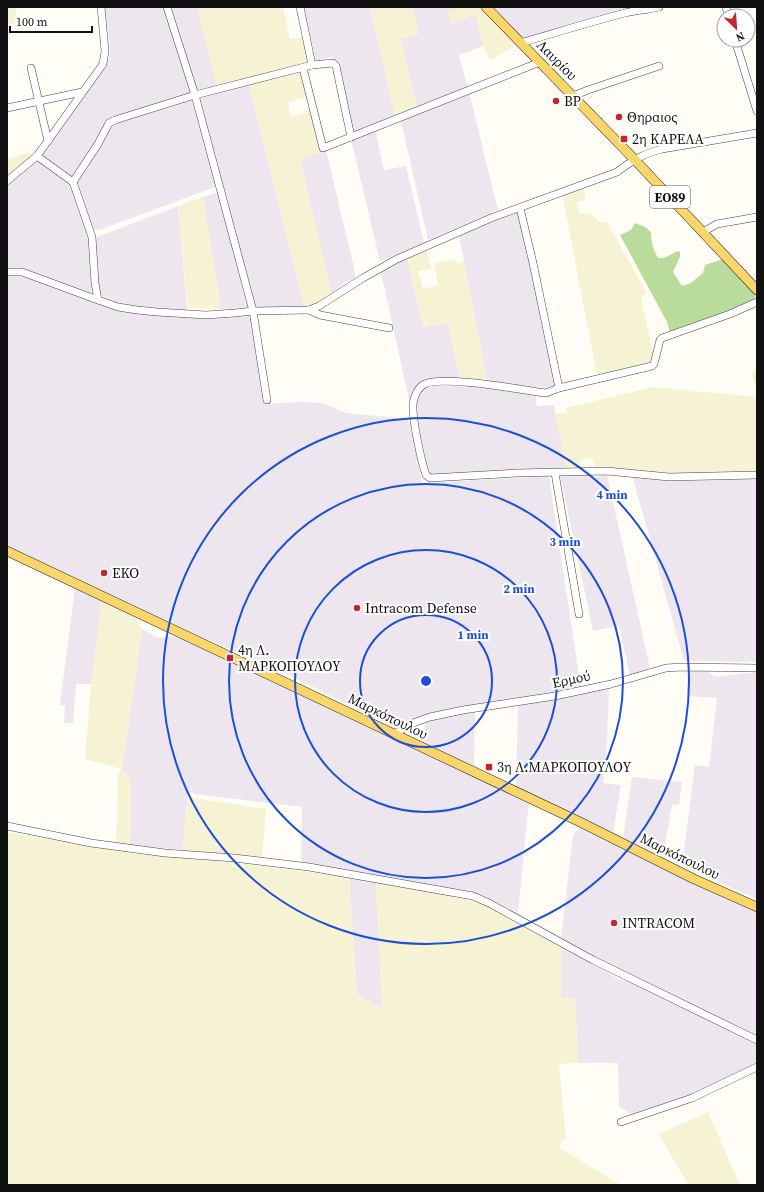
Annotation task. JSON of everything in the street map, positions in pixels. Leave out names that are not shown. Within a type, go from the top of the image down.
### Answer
[{"type":"main road","name":"Λαυρίου","points":[[486,7],[634,159],[757,290]]},
{"type":"main road","name":"Μαρκόπουλου","points":[[7,551],[394,734],[694,879],[757,906]]},
{"type":"street","points":[[7,182],[37,156],[103,64],[105,58],[100,7]]},
{"type":"street","points":[[167,7],[196,95],[253,311],[267,400]]},
{"type":"street","points":[[300,7],[312,65]]},
{"type":"street","points":[[520,43],[591,22],[639,10],[659,7]]},
{"type":"street","points":[[737,48],[757,111]]},
{"type":"street","points":[[73,182],[98,144],[109,123],[115,120],[196,95],[329,62],[336,66],[352,137]]},
{"type":"street","points":[[303,68],[322,148],[540,62]]},
{"type":"street","points":[[573,96],[659,66]]},
{"type":"street","points":[[31,68],[48,141]]},
{"type":"street","points":[[7,108],[82,92]]},
{"type":"street","points":[[7,272],[22,272],[118,306],[157,312],[206,315],[253,311],[309,310],[319,306],[363,278],[397,259],[491,218],[617,172],[634,159],[646,153],[757,133]]},
{"type":"street","points":[[37,156],[73,182],[92,237],[95,283],[98,300]]},
{"type":"street","points":[[520,208],[559,388]]},
{"type":"street","points":[[703,232],[717,224],[757,217]]},
{"type":"street","points":[[757,302],[701,325],[662,338],[660,340],[654,364],[652,366],[559,388],[546,393],[450,381],[432,381],[424,384],[417,392],[413,404],[414,421],[424,470],[426,475],[430,478],[517,473],[607,471],[669,477],[757,476]]},
{"type":"street","points":[[309,310],[320,315],[390,328]]},
{"type":"street","points":[[555,472],[579,614]]},
{"type":"street","name":"Ερμού","points":[[394,734],[413,723],[430,717],[463,710],[555,696],[576,690],[611,684],[666,668],[757,668]]},
{"type":"street","points":[[7,826],[91,844],[309,867],[473,896],[489,903],[606,967],[757,1040]]},
{"type":"street","points":[[622,1122],[692,1098],[757,1067]]},
{"type":"shaded area","points":[[7,7],[15,7],[18,22],[7,25]]},
{"type":"shaded area","points":[[105,7],[197,7],[217,88],[114,119],[73,180],[39,155],[109,59],[110,48]]},
{"type":"shaded area","points":[[197,7],[283,7],[290,39],[305,36],[313,70],[305,81],[309,97],[288,102],[291,117],[312,110],[322,152],[300,160],[332,295],[325,300],[304,306],[249,83],[218,92]]},
{"type":"shaded area","points":[[304,7],[370,7],[395,115],[351,133],[332,57],[316,61]]},
{"type":"shaded area","points":[[370,7],[412,7],[419,33],[401,39],[417,108],[395,115]]},
{"type":"shaded area","points":[[412,7],[459,7],[448,12],[476,14],[483,46],[459,55],[468,88],[417,108],[401,39],[419,33]]},
{"type":"shaded area","points":[[459,7],[482,7],[517,44],[490,61],[483,46],[476,14],[451,25],[447,12]]},
{"type":"shaded area","points":[[493,7],[640,7],[523,40]]},
{"type":"shaded area","points":[[249,83],[304,306],[221,309],[203,197],[222,191],[198,98]]},
{"type":"shaded area","points":[[469,92],[498,210],[428,240],[401,121],[404,117]]},
{"type":"shaded area","points":[[194,100],[218,186],[99,230],[90,229],[76,180],[111,125]]},
{"type":"shaded area","points":[[375,130],[384,170],[406,166],[424,243],[380,261],[351,139]]},
{"type":"shaded area","points":[[326,150],[355,272],[355,279],[346,281],[332,295],[300,160]]},
{"type":"shaded area","points":[[28,153],[34,154],[7,178],[7,159]]},
{"type":"shaded area","points":[[37,157],[72,183],[91,238],[94,286],[90,294],[109,300],[103,297],[99,290],[95,240],[97,237],[178,206],[188,316],[211,318],[253,315],[264,404],[302,402],[321,403],[347,413],[407,419],[411,424],[422,483],[549,476],[581,688],[461,707],[397,729],[289,675],[191,632],[7,545],[7,186]]},
{"type":"shaded area","points":[[583,187],[586,200],[577,202],[580,214],[589,213],[600,222],[608,223],[647,294],[641,297],[654,359],[652,364],[600,378],[597,375],[562,194]]},
{"type":"shaded area","points":[[203,197],[221,309],[188,308],[178,206]]},
{"type":"shaded area","points":[[520,211],[555,386],[546,388],[534,387],[537,406],[554,405],[566,468],[428,474],[417,414],[412,414],[380,268],[407,257],[423,327],[448,323],[460,378],[487,381],[459,236]]},
{"type":"shaded area","points":[[427,249],[431,269],[418,271],[423,289],[438,285],[434,263],[455,259],[456,264],[464,262],[487,381],[460,378],[448,323],[423,327],[407,257]]},
{"type":"shaded area","points":[[757,368],[757,389],[752,375],[753,371]]},
{"type":"shaded area","points":[[652,387],[757,397],[757,473],[673,474],[595,469],[592,457],[580,460],[581,466],[566,468],[555,414],[567,412],[566,408]]},
{"type":"shaded area","points":[[587,473],[594,481],[598,476],[607,475],[650,668],[630,676],[619,626],[593,631],[560,475]]},
{"type":"shaded area","points":[[632,475],[664,480],[687,481],[757,478],[757,662],[684,661]]},
{"type":"shaded area","points":[[75,587],[102,601],[91,684],[76,684],[73,723],[64,723],[65,705],[60,705]]},
{"type":"shaded area","points":[[102,601],[135,617],[142,629],[122,769],[131,780],[130,845],[116,843],[118,774],[121,769],[85,759],[91,684]]},
{"type":"shaded area","points":[[142,629],[158,638],[170,636],[185,639],[529,800],[518,913],[483,895],[464,890],[412,883],[301,862],[302,807],[195,794],[188,791],[183,850],[130,845],[131,780],[122,769]]},
{"type":"shaded area","points":[[690,671],[707,671],[715,677],[757,672],[757,899],[682,866],[695,765],[709,767],[717,698],[688,696]]},
{"type":"shaded area","points":[[609,688],[607,745],[603,783],[621,785],[613,834],[516,787],[518,704]]},
{"type":"shaded area","points":[[475,711],[474,766],[424,744],[425,722]]},
{"type":"shaded area","points":[[632,777],[682,782],[679,805],[672,804],[663,856],[623,838]]},
{"type":"shaded area","points":[[188,797],[266,809],[262,858],[183,850]]},
{"type":"shaded area","points":[[579,828],[732,902],[757,912],[757,1036],[594,957],[561,938],[573,835]]},
{"type":"shaded area","points":[[7,832],[137,854],[202,859],[349,877],[357,994],[382,1010],[376,883],[432,892],[481,903],[561,947],[561,998],[575,998],[578,1063],[559,1064],[566,1139],[562,1140],[560,1148],[621,1185],[7,1185]]},
{"type":"shaded area","points":[[349,877],[376,883],[383,1010],[357,994]]},
{"type":"shaded area","points":[[561,947],[617,978],[627,982],[627,979],[678,1006],[757,1043],[757,1066],[723,1083],[634,1116],[619,1107],[618,1063],[578,1063],[575,998],[561,998]]},
{"type":"shaded area","points":[[708,1112],[740,1185],[688,1185],[659,1134]]},
{"type":"green space","points":[[635,223],[645,227],[651,232],[651,239],[658,258],[664,258],[678,251],[680,252],[680,257],[673,272],[682,286],[691,283],[703,273],[705,265],[723,259],[756,291],[755,298],[750,303],[670,333],[667,322],[620,235],[631,230]]},
{"type":"place","name":"BP","points":[[556,101]]},
{"type":"place","name":"Θηραιος","points":[[619,117]]},
{"type":"place","name":"2η ΚΑΡΕΛΑ","points":[[624,139]]},
{"type":"place","name":"EKO","points":[[104,573]]},
{"type":"place","name":"Intracom Defense","points":[[357,608]]},
{"type":"place","name":"4η Λ. ΜΑΡΚΟΠΟΥΛΟΥ","points":[[230,658]]},
{"type":"place","name":"3η Λ.ΜΑΡΚΟΠΟΥΛΟΥ","points":[[489,767]]},
{"type":"place","name":"INTRACOM","points":[[614,923]]}]
